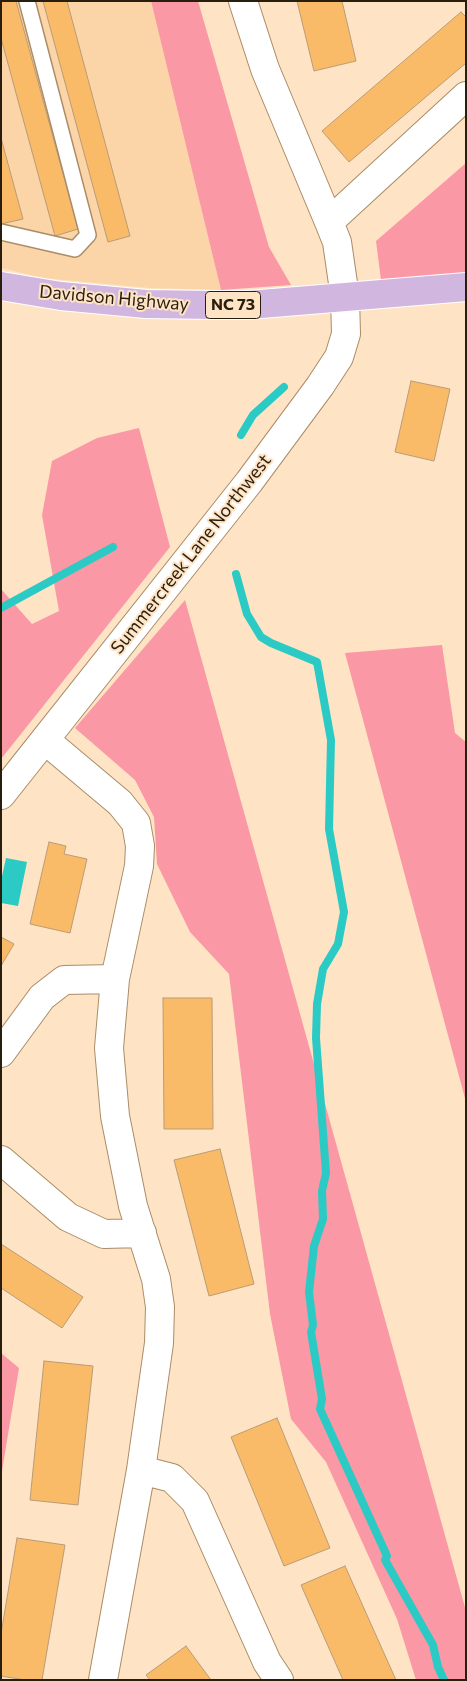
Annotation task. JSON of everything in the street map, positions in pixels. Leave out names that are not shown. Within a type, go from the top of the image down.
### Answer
[{"type":"main road","name":"Davidson Highway","points":[[1,286],[61,296],[146,304],[249,305],[466,287]]},
{"type":"street","name":"Summercreek Lane Northwest","points":[[1,795],[249,482],[320,386],[339,357],[346,334],[345,297],[337,242],[265,69],[243,1]]},
{"type":"street","points":[[329,222],[466,96]]},
{"type":"street","points":[[45,740],[120,803],[136,823],[140,846],[139,866],[115,979],[109,1048],[115,1116],[133,1206],[156,1279],[160,1307],[159,1343],[141,1470],[103,1680]]},
{"type":"street","points":[[1,1053],[42,997],[64,980],[115,979]]},
{"type":"street","points":[[1,1160],[68,1217],[104,1234],[142,1233]]},
{"type":"street","points":[[141,1470],[172,1478],[195,1501],[267,1662],[279,1680]]},
{"type":"lane","points":[[1,232],[75,249],[88,235],[26,1]]},
{"type":"shaded area","points":[[1,1],[151,1],[221,290],[149,288],[43,278],[1,268]]},
{"type":"shaded area","points":[[151,1],[198,1],[269,247],[291,285],[221,290]]},
{"type":"shaded area","points":[[466,163],[466,273],[381,280],[376,241]]},
{"type":"shaded area","points":[[139,428],[170,547],[1,759],[1,589],[32,624],[59,611],[42,515],[52,461],[97,438]]},
{"type":"shaded area","points":[[185,600],[466,1611],[466,1680],[416,1680],[397,1619],[326,1462],[291,1419],[270,1314],[229,974],[190,932],[157,864],[154,817],[135,780],[75,728]]},
{"type":"shaded area","points":[[442,645],[455,733],[466,742],[466,1102],[345,653]]},
{"type":"shaded area","points":[[1,1353],[19,1368],[1,1477]]},
{"type":"water","points":[[6,858],[27,862],[18,906],[1,903],[1,881]]},
{"type":"building","points":[[1,1],[16,1],[78,229],[55,236],[1,38]]},
{"type":"building","points":[[43,1],[67,1],[130,236],[108,242]]},
{"type":"building","points":[[297,1],[342,1],[356,61],[314,71]]},
{"type":"building","points":[[461,12],[466,17],[466,63],[349,162],[322,131]]},
{"type":"building","points":[[1,138],[23,219],[1,224]]},
{"type":"building","points":[[411,381],[450,389],[434,461],[395,452]]},
{"type":"building","points":[[49,842],[66,846],[64,854],[87,859],[70,933],[30,924]]},
{"type":"building","points":[[1,937],[14,944],[1,966]]},
{"type":"building","points":[[163,998],[212,998],[213,1129],[164,1129]]},
{"type":"building","points":[[220,1149],[254,1284],[209,1296],[174,1160]]},
{"type":"building","points":[[1,1244],[83,1297],[62,1328],[1,1288]]},
{"type":"building","points":[[44,1361],[93,1366],[78,1505],[30,1500]]},
{"type":"building","points":[[277,1418],[330,1548],[284,1566],[231,1437]]},
{"type":"building","points":[[17,1538],[65,1545],[42,1680],[25,1680],[1,1676],[1,1634]]},
{"type":"building","points":[[345,1566],[396,1680],[343,1680],[301,1585]]},
{"type":"building","points":[[186,1646],[211,1680],[150,1680],[146,1675]]},
{"type":"waterway","points":[[241,435],[253,415],[284,387]]},
{"type":"waterway","points":[[1,608],[113,547]]},
{"type":"waterway","points":[[236,574],[247,614],[261,637],[317,662],[331,740],[329,829],[344,912],[338,944],[323,969],[317,1004],[316,1038],[326,1173],[322,1191],[323,1219],[314,1246],[309,1292],[313,1325],[311,1332],[322,1399],[320,1409],[387,1556],[385,1560],[433,1645],[438,1667],[444,1680]]}]
